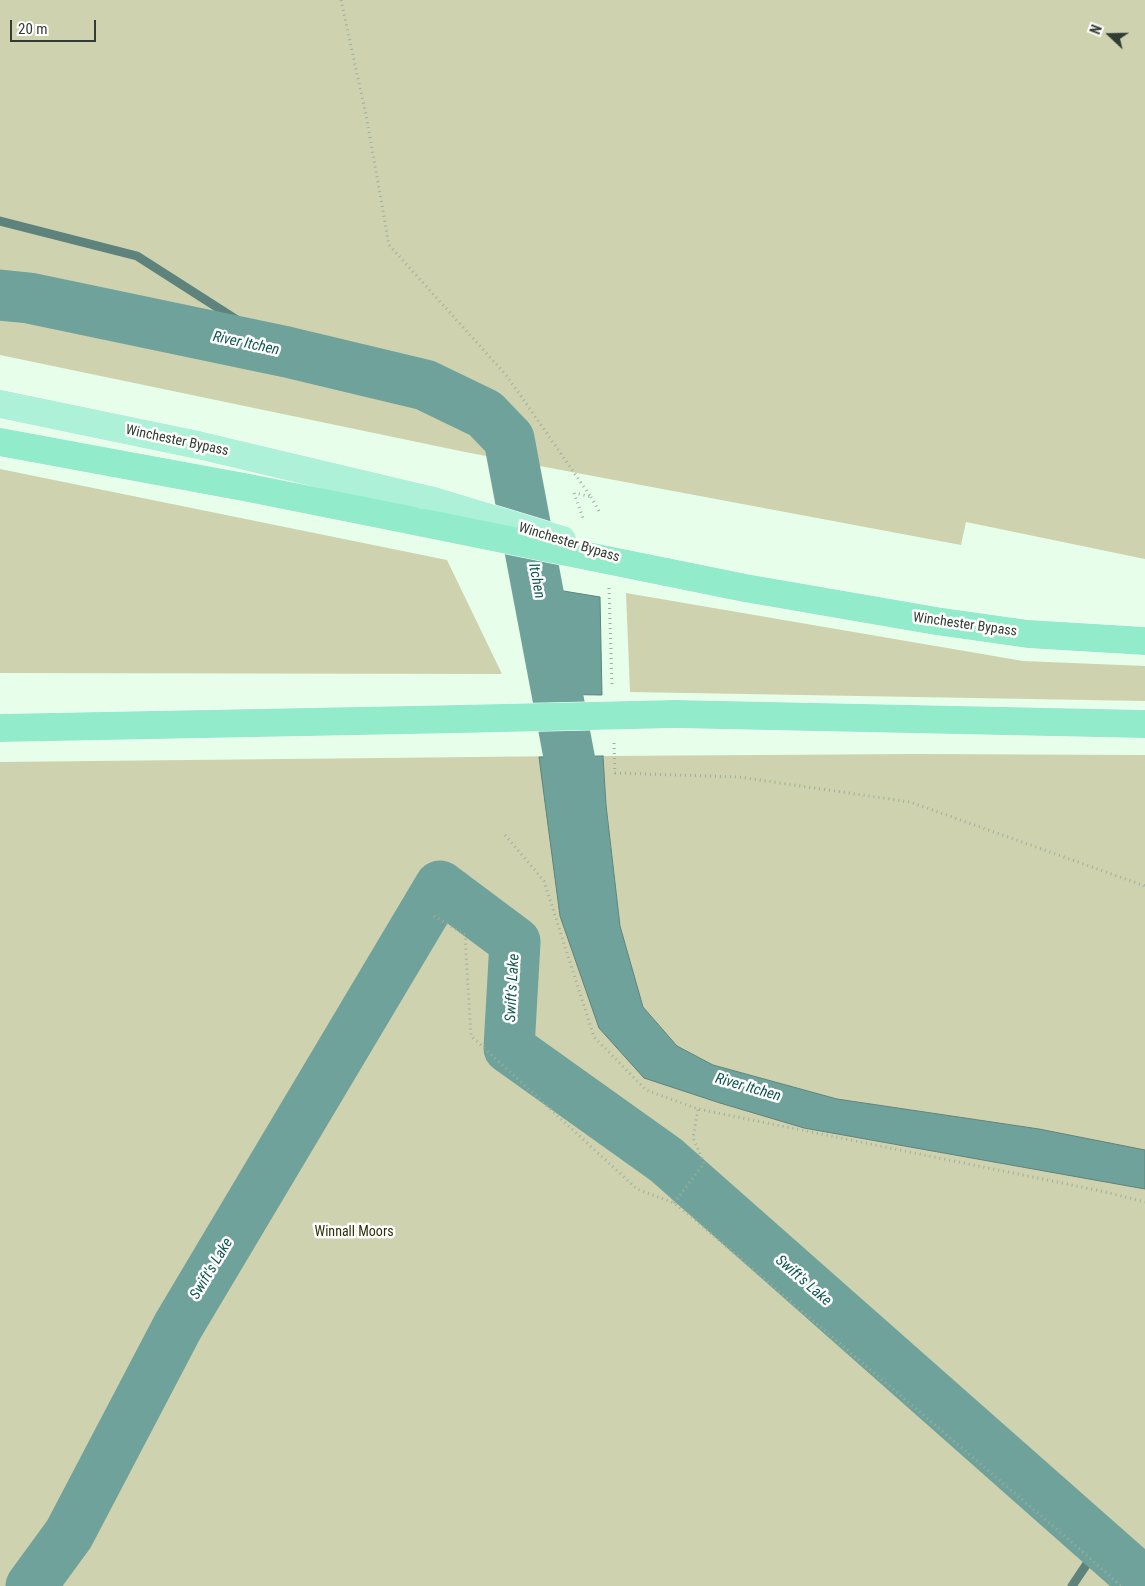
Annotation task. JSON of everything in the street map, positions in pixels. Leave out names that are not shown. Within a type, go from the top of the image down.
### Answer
[{"type":"highway","name":"Winchester Bypass","points":[[0,442],[249,488],[427,512],[666,572],[744,588],[1028,634],[1145,641]]},
{"type":"highway","points":[[0,728],[674,714],[1145,724]]},
{"type":"main road","name":"Winchester Bypass","points":[[0,404],[198,445],[427,512]]},
{"type":"path","points":[[341,0],[366,115],[389,245],[507,376],[591,496],[599,511]]},
{"type":"path","points":[[587,528],[574,493],[591,496]]},
{"type":"path","points":[[606,580],[609,588],[613,696]]},
{"type":"path","points":[[614,734],[616,773],[738,777],[910,802],[1145,886]]},
{"type":"path","points":[[505,835],[544,881],[594,1037],[646,1090],[698,1109],[1101,1190],[1145,1202]]},
{"type":"path","points":[[434,916],[465,935],[471,1036],[637,1188],[674,1203],[1076,1545],[1121,1586]]},
{"type":"path","points":[[674,1203],[704,1163],[693,1138],[698,1109]]},
{"type":"green space","points":[[0,0],[1145,0],[1145,559],[966,522],[961,545],[465,452],[0,355]]},
{"type":"green space","points":[[0,469],[447,560],[502,674],[0,673]]},
{"type":"green space","points":[[626,593],[1023,661],[1145,666],[1145,701],[630,692]]},
{"type":"green space","points":[[1145,755],[1145,1150],[1039,1129],[837,1099],[713,1065],[677,1046],[643,1007],[620,926],[606,805],[603,756]]},
{"type":"green space","name":"Winnall Moors","points":[[569,756],[635,1016],[716,1081],[1145,1170],[1145,1586],[0,1586],[0,762]]},
{"type":"water","points":[[527,585],[600,597],[602,695],[537,694]]},
{"type":"water","points":[[603,756],[606,805],[620,926],[643,1007],[677,1046],[713,1065],[837,1099],[1039,1129],[1145,1150],[1145,1189],[804,1128],[644,1078],[599,1028],[560,916],[539,757]]},
{"type":"waterway","points":[[0,221],[137,256],[287,352]]},
{"type":"waterway","name":"River Itchen","points":[[0,295],[29,298],[287,352],[425,385],[485,414],[509,439],[582,825]]},
{"type":"waterway","name":"Swift's Lake","points":[[31,1586],[69,1534],[178,1326],[440,886],[515,942],[509,1048],[666,1160],[1145,1583]]},
{"type":"waterway","points":[[1072,1586],[1101,1543]]},
{"type":"water label","name":"Itchen","points":[[536,581]]}]
